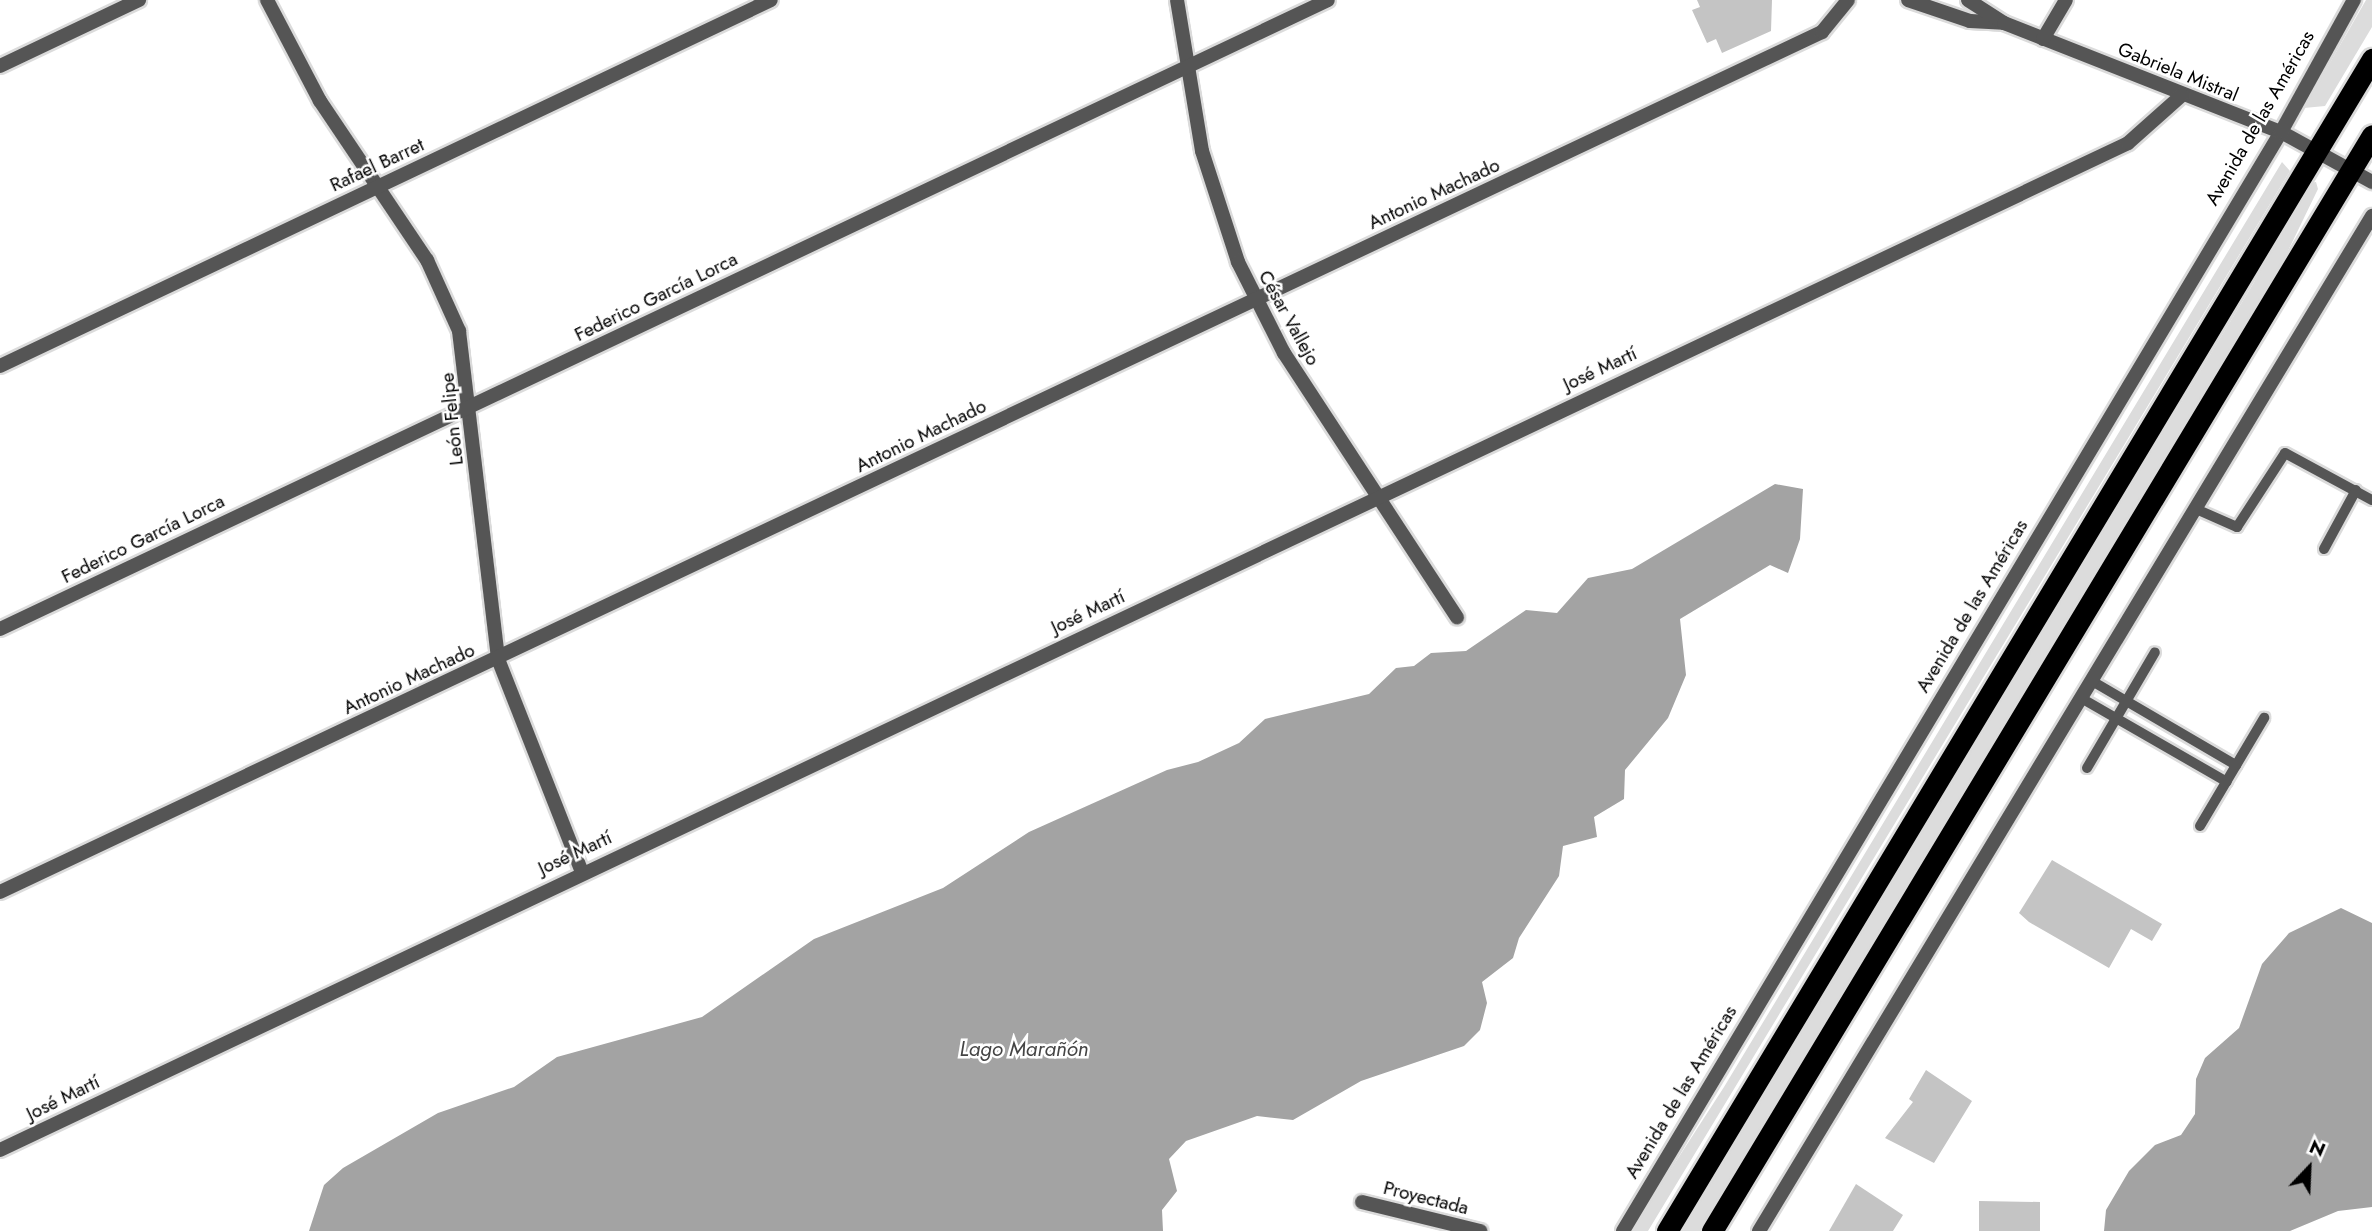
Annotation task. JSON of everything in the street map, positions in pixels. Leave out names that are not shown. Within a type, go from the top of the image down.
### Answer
[{"type":"highway","points":[[1667,1231],[2372,59]]},
{"type":"highway","points":[[1712,1231],[2372,135]]},
{"type":"street","points":[[0,66],[139,0]]},
{"type":"street","name":"León Felipe","points":[[267,0],[320,101],[445,293],[459,331],[498,659],[581,870]]},
{"type":"street","name":"Rafael Barret","points":[[0,366],[771,0]]},
{"type":"street","name":"César Vallejo","points":[[1177,0],[1212,187],[1255,297],[1377,499],[1408,535],[1457,617]]},
{"type":"street","name":"Federico García Lorca","points":[[0,629],[469,408],[875,212],[1191,68],[1328,0]]},
{"type":"street","name":"Antonio Machado","points":[[0,892],[498,659],[1255,297],[1822,32],[1848,0]]},
{"type":"street","name":"Gabriela Mistral","points":[[1908,0],[1970,21],[2004,23]]},
{"type":"street","name":"Gabriela Mistral","points":[[1968,0],[2004,23],[2281,132],[2372,182]]},
{"type":"street","points":[[2043,39],[2066,0]]},
{"type":"street","name":"Avenida de las Américas","points":[[1623,1231],[2281,132],[2354,0]]},
{"type":"street","name":"José Martí","points":[[0,1150],[581,870],[1377,499],[2128,143],[2182,95]]},
{"type":"street","points":[[1759,1231],[2372,216]]},
{"type":"street","name":"Proyectada","points":[[1362,1202],[1480,1231]]},
{"type":"lane","points":[[2196,509],[2237,527],[2285,453],[2372,500]]},
{"type":"lane","points":[[2324,549],[2356,490]]},
{"type":"lane","points":[[2087,768],[2155,652]]},
{"type":"lane","points":[[2092,681],[2236,765]]},
{"type":"lane","points":[[2081,698],[2227,782]]},
{"type":"lane","points":[[2200,826],[2264,718]]},
{"type":"shaded area","points":[[2366,0],[2372,0],[2372,27],[2325,106],[2304,108]]},
{"type":"shaded area","points":[[2282,162],[2290,171],[1648,1231],[1631,1231],[1724,1087]]},
{"type":"shaded area","points":[[2316,182],[2318,189],[2267,294],[1757,1139],[1701,1231],[1679,1231],[2253,284],[2309,183]]},
{"type":"water","name":"Lago Marañón","points":[[1775,484],[1803,489],[1800,539],[1788,573],[1770,565],[1680,619],[1686,675],[1668,718],[1625,770],[1624,799],[1594,817],[1597,837],[1563,846],[1559,876],[1519,938],[1513,958],[1482,982],[1487,1003],[1480,1030],[1464,1046],[1361,1081],[1293,1120],[1257,1116],[1186,1141],[1169,1159],[1177,1191],[1162,1210],[1163,1231],[309,1231],[324,1185],[343,1168],[438,1113],[514,1087],[557,1057],[702,1017],[814,939],[943,888],[1029,832],[1167,770],[1198,762],[1239,743],[1265,719],[1369,694],[1396,668],[1414,666],[1431,653],[1466,651],[1526,610],[1557,613],[1588,578],[1632,569]]},
{"type":"water","points":[[2341,908],[2372,923],[2372,1207],[2338,1211],[2290,1231],[2104,1231],[2106,1210],[2129,1171],[2155,1145],[2181,1135],[2195,1114],[2196,1079],[2205,1058],[2239,1028],[2262,964],[2289,933]]},
{"type":"building","points":[[1697,0],[1772,0],[1771,31],[1722,53],[1716,39],[1707,43],[1692,10],[1700,7]]},
{"type":"building","points":[[2052,860],[2162,924],[2152,941],[2131,929],[2109,968],[2029,922],[2019,913]]},
{"type":"building","points":[[1926,1070],[1972,1101],[1934,1163],[1885,1138],[1913,1102],[1909,1099]]},
{"type":"building","points":[[1856,1184],[1903,1215],[1893,1231],[1829,1231]]},
{"type":"building","points":[[1979,1201],[2040,1202],[2040,1231],[1979,1231]]}]
